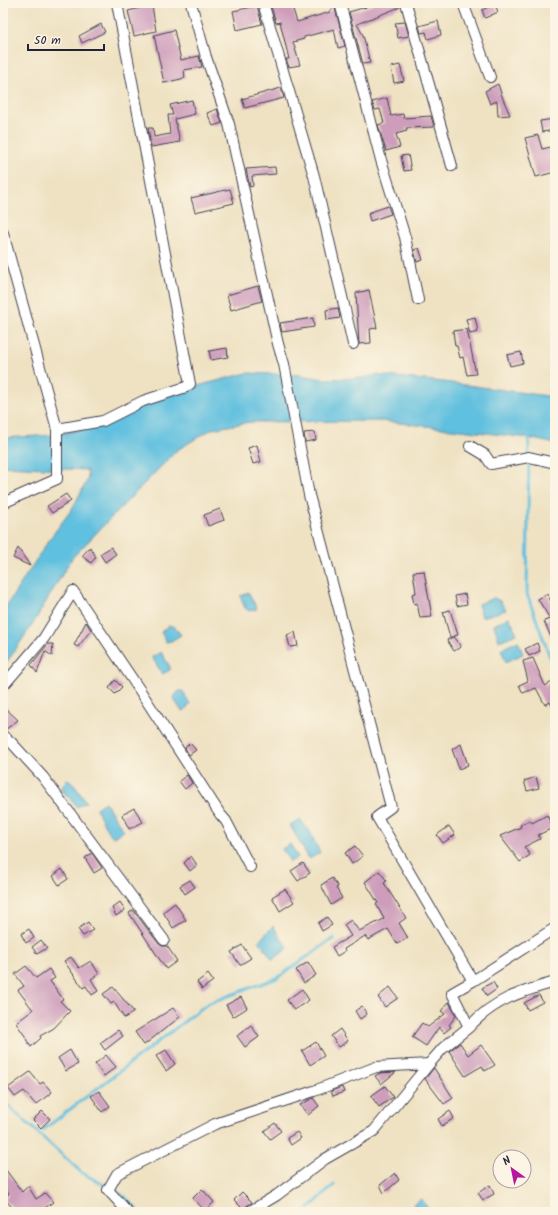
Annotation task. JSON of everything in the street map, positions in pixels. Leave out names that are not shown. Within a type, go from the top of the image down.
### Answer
[{"type":"street","points":[[57,431],[103,420],[143,401],[186,387],[190,384],[117,3]]},
{"type":"street","points":[[191,3],[206,57],[229,124],[278,344],[284,364],[309,495],[391,807],[377,817],[473,981]]},
{"type":"street","points":[[263,3],[314,176],[353,344]]},
{"type":"street","points":[[340,3],[381,160],[405,237],[418,300]]},
{"type":"street","points":[[406,3],[452,166]]},
{"type":"street","points":[[463,3],[490,78]]},
{"type":"street","points":[[3,233],[57,431],[57,478],[3,502]]},
{"type":"street","points":[[470,446],[485,455],[491,464],[530,458],[555,463]]},
{"type":"street","points":[[3,686],[44,638],[73,591],[226,821],[250,867]]},
{"type":"street","points":[[3,736],[11,742],[43,777],[164,940]]},
{"type":"street","points":[[469,1027],[452,993],[555,928]]},
{"type":"street","points":[[249,1212],[277,1195],[325,1159],[374,1131],[443,1048],[469,1027],[480,1015],[511,995],[555,982]]},
{"type":"street","points":[[128,1212],[108,1190],[117,1174],[215,1124],[314,1091],[376,1067],[429,1064]]},
{"type":"water","points":[[247,373],[300,375],[323,379],[363,378],[376,375],[444,382],[555,397],[555,444],[529,438],[382,421],[250,422],[212,429],[177,450],[72,558],[34,622],[3,668],[3,611],[51,537],[72,509],[88,479],[87,470],[3,466],[3,438],[54,435],[83,429],[115,418],[182,390]]},
{"type":"water","points":[[249,593],[257,609],[249,611],[245,608],[240,596]]},
{"type":"water","points":[[494,598],[500,601],[506,610],[482,617],[478,604]]},
{"type":"water","points":[[509,617],[517,634],[499,641],[494,625]]},
{"type":"water","points":[[168,626],[174,626],[181,635],[171,641],[166,642],[161,632]]},
{"type":"water","points":[[518,641],[523,654],[506,662],[501,649]]},
{"type":"water","points":[[161,652],[170,667],[170,670],[162,674],[152,657]]},
{"type":"water","points":[[179,691],[183,691],[190,704],[184,711],[181,710],[173,698]]},
{"type":"water","points":[[67,779],[75,786],[86,802],[77,807],[61,789]]},
{"type":"water","points":[[105,802],[124,831],[113,837],[108,832],[96,808]]},
{"type":"water","points":[[300,819],[310,832],[320,853],[309,859],[290,825]]},
{"type":"water","points":[[290,844],[298,857],[290,862],[282,849]]},
{"type":"water","points":[[273,926],[288,948],[273,960],[259,941]]},
{"type":"water","points":[[421,1199],[428,1209],[417,1212],[413,1204]]},
{"type":"building","points":[[270,3],[291,3],[297,22],[330,12],[330,10],[335,8],[345,46],[338,48],[334,29],[304,37],[304,39],[293,42],[300,65],[289,67],[286,59],[289,59],[280,22],[276,23]]},
{"type":"building","points":[[372,3],[400,3],[400,7],[357,24],[363,35],[370,63],[363,64],[349,12],[373,5]]},
{"type":"building","points":[[495,4],[498,12],[485,18],[482,10]]},
{"type":"building","points":[[152,5],[156,31],[134,36],[128,11]]},
{"type":"building","points":[[257,6],[262,24],[237,30],[233,11]]},
{"type":"building","points":[[438,21],[441,35],[428,39],[426,32],[421,33],[419,26]]},
{"type":"building","points":[[405,22],[409,36],[398,38],[395,23]]},
{"type":"building","points":[[101,24],[105,32],[82,43],[79,36]]},
{"type":"building","points":[[174,30],[181,60],[199,56],[202,67],[184,70],[185,78],[164,83],[154,35]]},
{"type":"building","points":[[400,65],[404,81],[394,83],[391,67]]},
{"type":"building","points":[[498,84],[510,115],[498,116],[497,101],[490,104],[485,91]]},
{"type":"building","points":[[281,88],[284,98],[245,108],[242,99]]},
{"type":"building","points":[[387,98],[391,116],[403,114],[404,118],[431,116],[434,127],[406,128],[407,131],[396,134],[400,147],[386,151],[378,125],[384,123],[380,109],[375,110],[372,102]]},
{"type":"building","points":[[192,100],[195,114],[175,119],[180,142],[151,147],[148,128],[153,128],[154,137],[170,134],[168,115],[173,115],[170,105]]},
{"type":"building","points":[[217,109],[222,123],[213,126],[207,113]]},
{"type":"building","points":[[555,119],[555,130],[542,132],[540,121]]},
{"type":"building","points":[[538,135],[542,149],[555,146],[555,172],[536,177],[525,138]]},
{"type":"building","points":[[408,155],[411,170],[404,171],[401,156]]},
{"type":"building","points":[[275,167],[276,174],[252,176],[253,186],[250,187],[246,169]]},
{"type":"building","points":[[230,189],[234,203],[195,212],[191,198]]},
{"type":"building","points":[[388,206],[391,214],[370,221],[368,213]]},
{"type":"building","points":[[419,248],[423,260],[417,262],[414,250]]},
{"type":"building","points":[[258,286],[262,301],[231,310],[227,295]]},
{"type":"building","points":[[369,290],[377,328],[370,329],[371,343],[359,344],[356,293]]},
{"type":"building","points":[[338,308],[340,318],[327,320],[326,310]]},
{"type":"building","points":[[475,317],[478,332],[470,334],[466,319]]},
{"type":"building","points":[[313,318],[314,327],[282,332],[280,323]]},
{"type":"building","points":[[467,329],[476,374],[467,375],[463,357],[460,358],[457,346],[455,346],[453,331]]},
{"type":"building","points":[[227,348],[228,357],[211,360],[209,351]]},
{"type":"building","points":[[521,352],[523,363],[510,366],[507,355]]},
{"type":"building","points":[[315,432],[316,440],[305,442],[304,433]]},
{"type":"building","points":[[257,445],[261,462],[253,464],[248,448]]},
{"type":"building","points":[[66,494],[71,501],[52,513],[47,506]]},
{"type":"building","points":[[220,509],[224,520],[208,526],[204,515]]},
{"type":"building","points":[[90,547],[96,557],[91,563],[82,556]]},
{"type":"building","points":[[111,547],[116,554],[105,562],[100,554]]},
{"type":"building","points":[[18,548],[30,566],[13,558]]},
{"type":"building","points":[[424,571],[432,617],[420,618],[417,603],[414,604],[412,594],[416,593],[413,572]]},
{"type":"building","points":[[465,594],[467,604],[457,606],[455,596]]},
{"type":"building","points":[[547,594],[555,609],[555,646],[544,621],[550,619],[538,599]]},
{"type":"building","points":[[450,610],[458,635],[454,636],[461,647],[454,651],[447,640],[453,637],[450,637],[443,612]]},
{"type":"building","points":[[86,622],[91,630],[78,647],[74,645]]},
{"type":"building","points":[[295,632],[298,646],[290,647],[287,635]]},
{"type":"building","points":[[537,643],[540,651],[529,656],[525,649]]},
{"type":"building","points":[[48,644],[53,644],[52,656],[45,651],[37,673],[31,665]]},
{"type":"building","points":[[533,658],[545,686],[552,682],[555,687],[555,712],[550,702],[545,705],[536,688],[523,693],[519,685],[528,681],[523,661]]},
{"type":"building","points":[[115,680],[122,687],[115,694],[109,688]]},
{"type":"building","points":[[3,706],[18,720],[5,730],[3,730]]},
{"type":"building","points":[[190,743],[196,750],[189,755],[185,748]]},
{"type":"building","points":[[461,744],[468,765],[459,769],[452,749]]},
{"type":"building","points":[[187,775],[192,783],[185,789],[179,781]]},
{"type":"building","points":[[536,777],[539,788],[527,791],[524,781]]},
{"type":"building","points":[[134,808],[143,822],[129,829],[122,815]]},
{"type":"building","points":[[547,815],[553,828],[538,835],[540,839],[524,847],[530,855],[520,862],[500,836],[521,827],[520,825],[530,820],[532,823]]},
{"type":"building","points":[[449,826],[455,835],[443,843],[437,835]]},
{"type":"building","points":[[355,846],[363,856],[352,864],[345,853]]},
{"type":"building","points":[[92,853],[102,868],[94,873],[85,858]]},
{"type":"building","points":[[191,856],[197,865],[190,871],[184,863]]},
{"type":"building","points":[[303,863],[310,873],[298,881],[291,871]]},
{"type":"building","points":[[62,869],[68,879],[59,885],[53,876]]},
{"type":"building","points":[[379,871],[387,881],[384,883],[406,918],[399,923],[408,938],[397,944],[388,929],[368,940],[365,936],[344,949],[345,951],[337,956],[332,947],[351,936],[344,925],[351,920],[359,931],[384,919],[376,904],[378,903],[365,882]]},
{"type":"building","points":[[332,878],[338,887],[336,888],[342,898],[331,905],[321,885]]},
{"type":"building","points":[[190,880],[195,887],[185,894],[180,886]]},
{"type":"building","points":[[285,889],[294,902],[280,911],[272,897]]},
{"type":"building","points":[[120,902],[125,910],[116,916],[112,908]]},
{"type":"building","points":[[175,903],[186,920],[173,928],[163,912]]},
{"type":"building","points":[[133,910],[159,944],[162,946],[167,946],[177,961],[166,969],[129,913]]},
{"type":"building","points":[[327,917],[332,925],[322,931],[318,923]]},
{"type":"building","points":[[88,922],[93,930],[83,936],[78,929]]},
{"type":"building","points":[[29,929],[34,938],[26,943],[21,934]]},
{"type":"building","points":[[41,940],[47,948],[37,954],[32,947]]},
{"type":"building","points":[[242,945],[251,958],[240,965],[231,952]]},
{"type":"building","points":[[71,957],[79,968],[91,961],[99,974],[91,979],[98,991],[92,995],[86,986],[83,988],[64,961]]},
{"type":"building","points":[[308,962],[316,975],[304,983],[296,970]]},
{"type":"building","points":[[26,966],[36,978],[49,969],[55,978],[50,981],[63,999],[60,1001],[70,1011],[54,1028],[40,1036],[41,1038],[31,1047],[16,1023],[33,1010],[18,990],[24,986],[15,974]]},
{"type":"building","points":[[208,974],[213,981],[202,989],[197,982]]},
{"type":"building","points":[[493,982],[497,989],[487,996],[482,988]]},
{"type":"building","points":[[113,987],[134,1012],[124,1018],[114,1002],[111,1004],[103,994]]},
{"type":"building","points":[[390,987],[398,998],[385,1007],[378,997]]},
{"type":"building","points":[[302,989],[309,1000],[294,1010],[287,1000]]},
{"type":"building","points":[[539,995],[543,1002],[528,1010],[524,1003]]},
{"type":"building","points":[[241,997],[247,1008],[233,1017],[226,1005]]},
{"type":"building","points":[[449,1002],[456,1016],[449,1025],[451,1027],[444,1033],[439,1027],[426,1046],[412,1037],[422,1023],[428,1027],[445,1014],[441,1011]]},
{"type":"building","points":[[362,1006],[367,1014],[360,1019],[355,1011]]},
{"type":"building","points":[[173,1008],[180,1017],[144,1045],[135,1032]]},
{"type":"building","points":[[251,1025],[259,1037],[245,1047],[237,1036]]},
{"type":"building","points":[[340,1029],[348,1041],[339,1047],[331,1036]]},
{"type":"building","points":[[118,1030],[123,1036],[105,1050],[100,1043]]},
{"type":"building","points":[[316,1042],[324,1056],[310,1065],[302,1051]]},
{"type":"building","points":[[460,1043],[468,1055],[481,1045],[495,1065],[485,1071],[482,1066],[465,1076],[449,1051]]},
{"type":"building","points":[[70,1050],[78,1064],[66,1071],[58,1058]]},
{"type":"building","points":[[166,1050],[175,1064],[166,1071],[156,1056]]},
{"type":"building","points":[[106,1055],[116,1067],[104,1076],[95,1064]]},
{"type":"building","points":[[434,1068],[453,1098],[444,1104],[425,1079]]},
{"type":"building","points":[[30,1072],[40,1084],[43,1082],[52,1092],[36,1105],[24,1091],[15,1097],[8,1088]]},
{"type":"building","points":[[396,1072],[381,1084],[375,1076],[380,1073]]},
{"type":"building","points":[[385,1086],[393,1097],[379,1107],[371,1096]]},
{"type":"building","points":[[342,1087],[344,1092],[333,1096],[331,1091]]},
{"type":"building","points":[[99,1091],[110,1106],[102,1112],[91,1096]]},
{"type":"building","points":[[313,1098],[319,1106],[308,1115],[300,1105]]},
{"type":"building","points":[[42,1111],[50,1119],[41,1128],[33,1120]]},
{"type":"building","points":[[450,1111],[454,1118],[442,1126],[438,1119]]},
{"type":"building","points":[[275,1123],[281,1131],[270,1139],[264,1131]]},
{"type":"building","points":[[297,1132],[301,1138],[291,1145],[287,1138]]},
{"type":"building","points":[[3,1166],[22,1192],[28,1186],[36,1199],[45,1193],[53,1202],[39,1212],[16,1212],[4,1198],[9,1194],[3,1186]]},
{"type":"building","points":[[395,1173],[399,1180],[384,1193],[380,1185]]},
{"type":"building","points":[[490,1185],[494,1194],[483,1200],[478,1193]]},
{"type":"building","points":[[202,1189],[214,1202],[205,1211],[193,1198]]},
{"type":"building","points":[[242,1192],[252,1202],[243,1209],[234,1200]]},
{"type":"waterway","points":[[529,438],[527,594],[555,671]]},
{"type":"waterway","points":[[43,1130],[207,1004],[277,978],[334,938]]},
{"type":"waterway","points":[[3,1101],[82,1173],[108,1187]]},
{"type":"waterway","points":[[305,1212],[334,1185]]},
{"type":"waterway","points":[[113,1190],[125,1197],[139,1212]]}]
